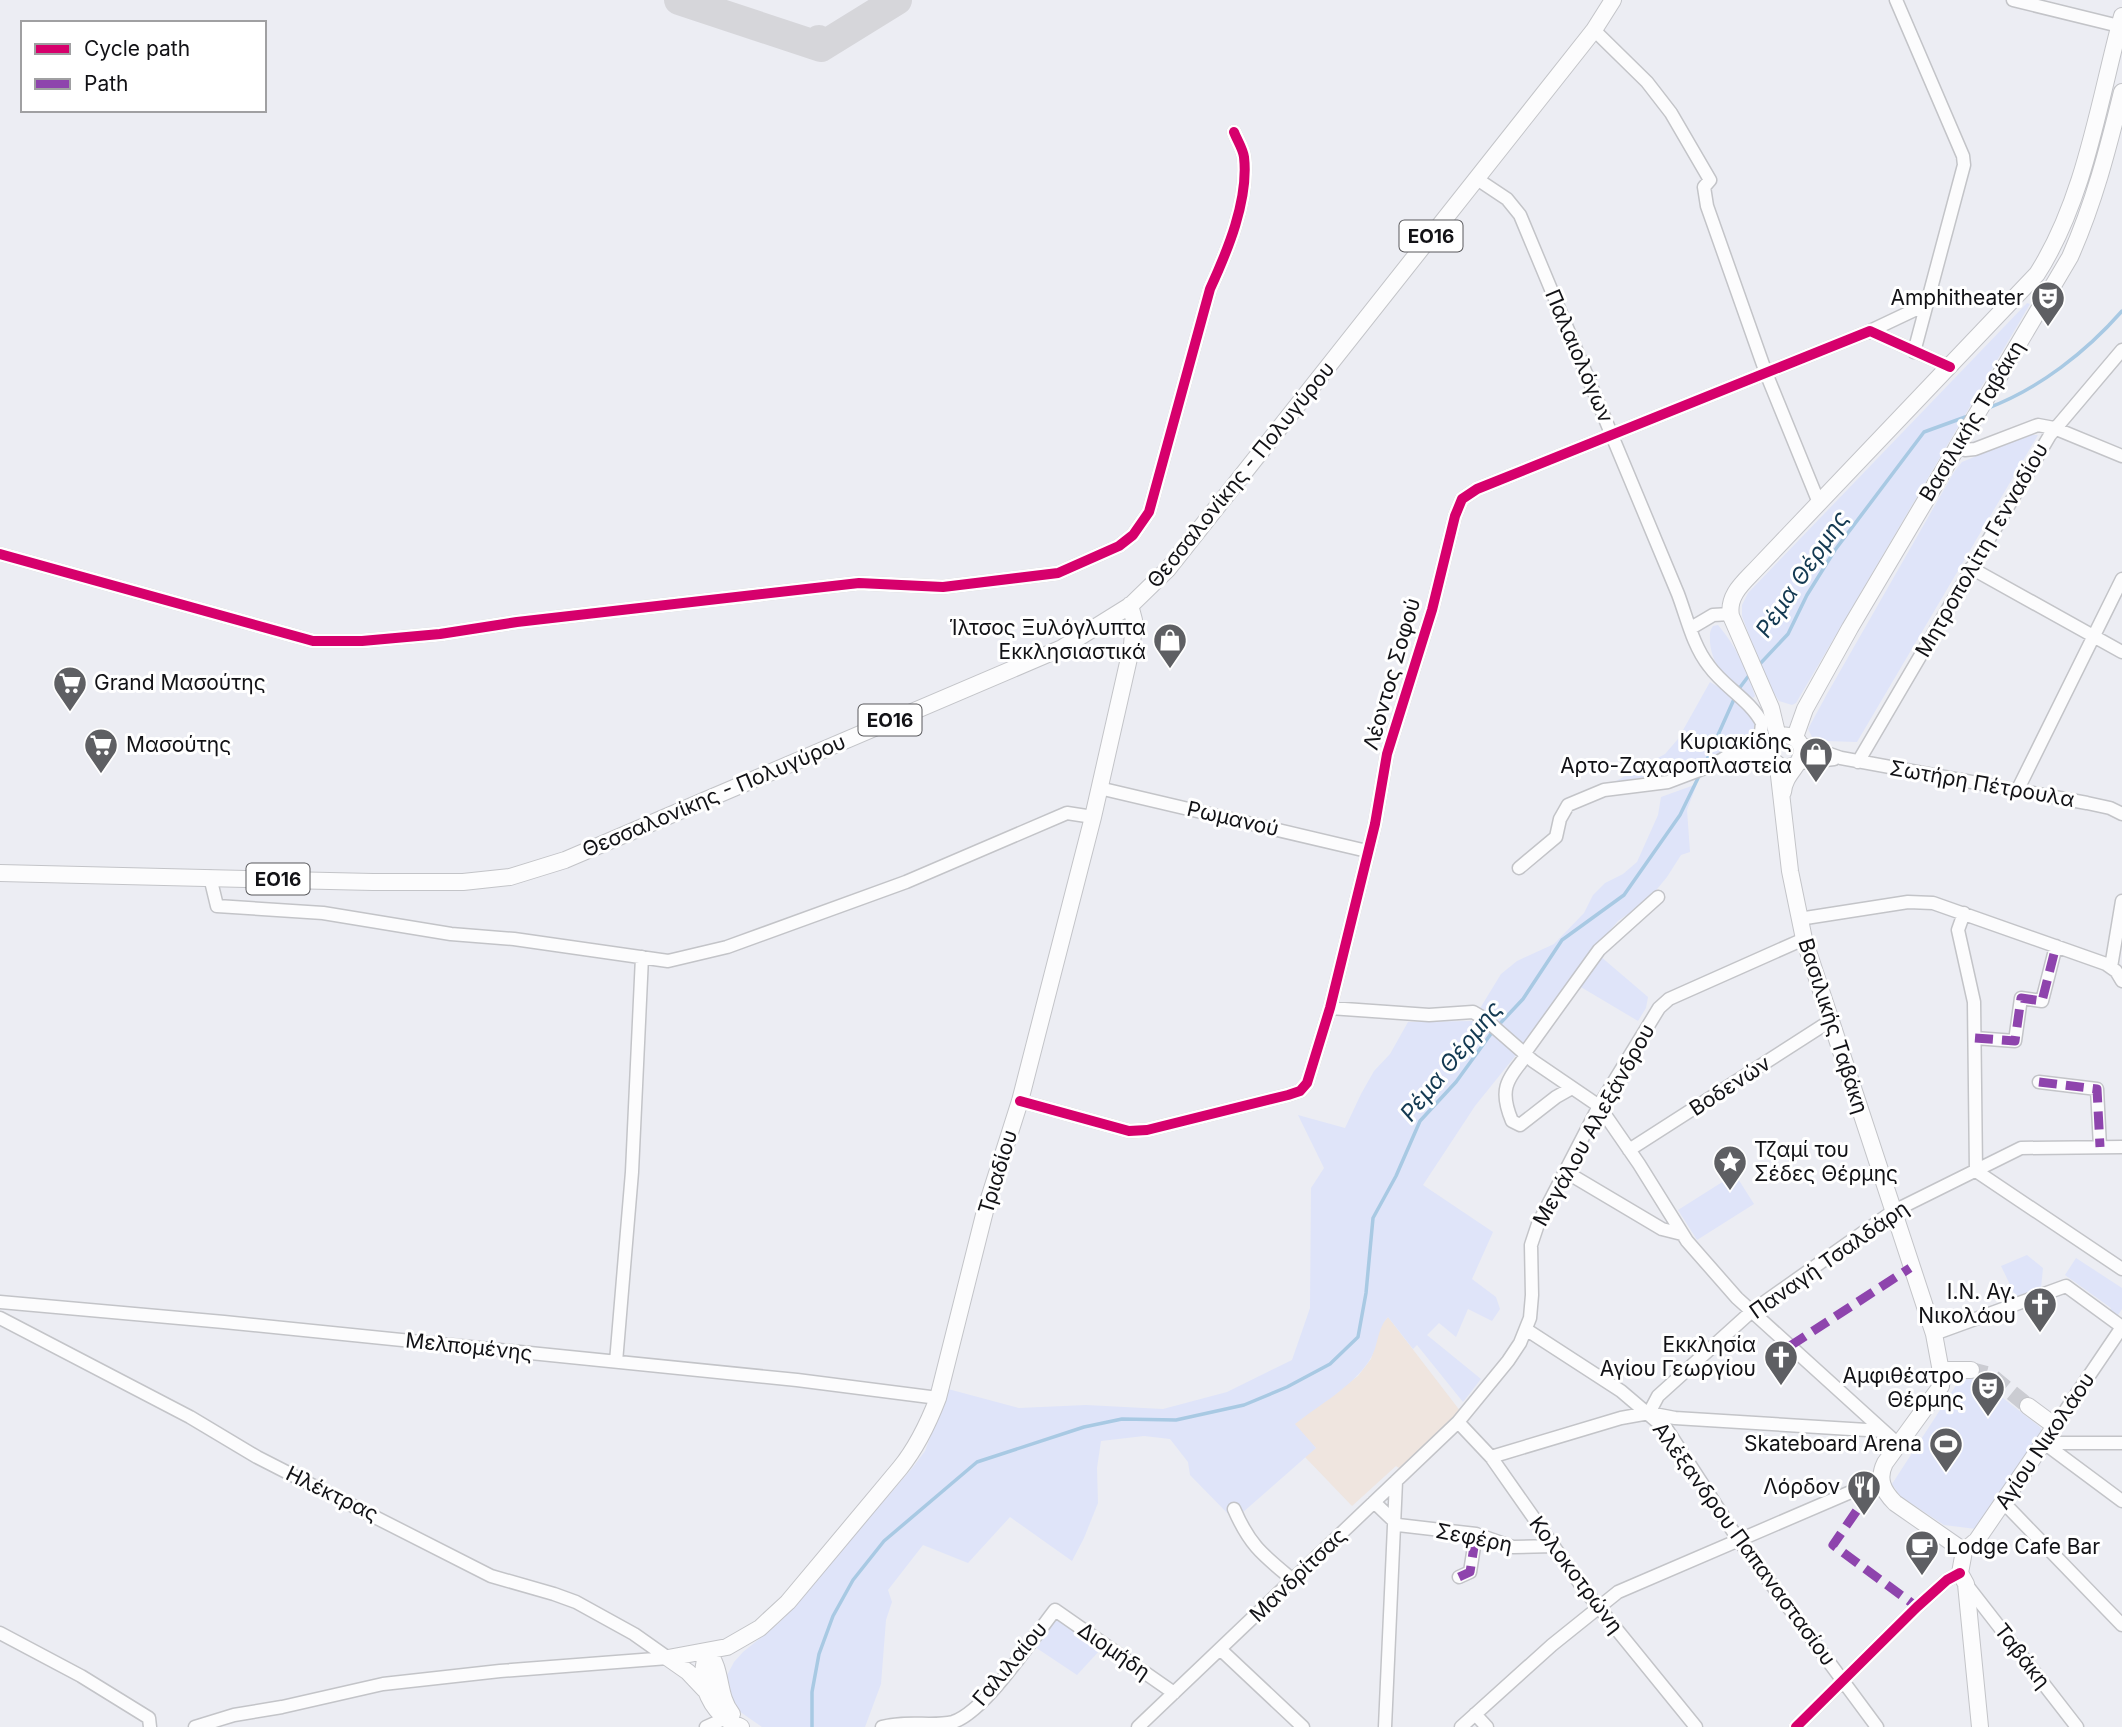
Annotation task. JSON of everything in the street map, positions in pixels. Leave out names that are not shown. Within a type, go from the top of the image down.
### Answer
[{"type":"main road","name":"Θεσσαλονίκης - Πολυγύρου","points":[[0,873],[373,882],[463,882],[510,877],[536,870],[1044,656],[1089,632],[1130,605],[1168,569],[1594,30],[1614,0]]},
{"type":"main road","name":"Βασιλικής Ταβάκη","points":[[1730,614],[1731,601],[1737,590],[2038,274],[2058,235],[2088,154],[2121,21]]},
{"type":"main road","name":"Βασιλικής Ταβάκη","points":[[1791,739],[1821,680],[2059,277],[2093,200],[2122,92]]},
{"type":"main road","points":[[2058,235],[2076,240]]},
{"type":"main road","name":"Τριαδίου","points":[[668,1658],[732,1645],[760,1628],[780,1610],[900,1468],[923,1434],[938,1398],[985,1210],[1020,1101],[1093,817],[1132,645],[1134,620],[1130,605]]},
{"type":"main road","points":[[1730,614],[1771,708],[1803,754],[1797,764],[1787,769],[1774,760],[1771,743],[1791,739]]},
{"type":"main road","name":"Βασιλικής Ταβάκη","points":[[1774,760],[1782,798],[1790,871],[1804,939],[1934,1334],[1941,1370]]},
{"type":"main road","name":"Βασιλικής Ταβάκη","points":[[1782,798],[1784,781],[1797,764]]},
{"type":"main road","points":[[1971,1370],[1941,1370],[1940,1390],[1883,1466],[1881,1479],[1887,1494],[1895,1503],[1964,1551],[1963,1578],[1980,1727]]},
{"type":"main road","points":[[2028,1406],[2055,1426]]},
{"type":"main road","name":"Αγίου Νικολάου","points":[[1964,1551],[1977,1540],[2055,1426]]},
{"type":"main road","points":[[712,1688],[732,1652],[732,1645]]},
{"type":"main road","points":[[708,1652],[714,1660],[712,1688],[726,1718],[744,1727]]},
{"type":"main road","points":[[668,1658],[712,1688],[744,1727]]},
{"type":"street","points":[[1896,0],[1963,156],[1964,164],[1914,352]]},
{"type":"street","points":[[2013,0],[2121,21]]},
{"type":"street","points":[[1594,30],[1647,82],[1671,113],[1710,180],[1704,187],[1707,206],[1766,373],[1819,503]]},
{"type":"street","points":[[0,554],[313,640],[362,641],[859,583],[943,587],[1058,573],[1119,546],[1133,536],[1150,512],[1210,289],[1226,255],[1245,180],[1244,155],[1234,132]]},
{"type":"street","name":"Παλαιολόγων","points":[[1477,179],[1507,199],[1520,215],[1700,652],[1710,668],[1762,723],[1759,736],[1749,745],[1725,758]]},
{"type":"street","name":"Λέοντος Σοφού","points":[[1020,1101],[1129,1130],[1147,1130],[1300,1091],[1307,1083],[1330,1008],[1375,824],[1387,754],[1432,610],[1455,516],[1462,499],[1477,489],[1870,331],[1925,305]]},
{"type":"street","points":[[1870,331],[1950,368]]},
{"type":"street","name":"Μητροπολίτη Γενναδίου","points":[[1858,762],[2054,428],[2122,350]]},
{"type":"street","points":[[1960,441],[1965,450],[1975,449],[2038,425],[2054,428],[2122,456]]},
{"type":"street","points":[[1971,568],[2122,652]]},
{"type":"street","points":[[2017,791],[2122,579]]},
{"type":"street","points":[[1690,628],[1713,615],[1730,614]]},
{"type":"street","name":"Σωτήρη Πέτρουλα","points":[[1791,739],[1858,762],[2103,806],[2122,814]]},
{"type":"street","points":[[1519,868],[1556,837],[1560,819],[1568,804],[1604,790],[1668,782],[1725,758],[1774,760]]},
{"type":"street","name":"Σωτήρη Πέτρουλα","points":[[1797,764],[1841,758]]},
{"type":"street","name":"Ρωμανού","points":[[1099,788],[1367,851]]},
{"type":"street","points":[[210,877],[217,905],[323,913],[451,934],[514,939],[668,961],[727,947],[906,882],[1067,813],[1093,817]]},
{"type":"street","points":[[1572,1088],[1520,1125],[1512,1122],[1504,1099],[1505,1085],[1599,950],[1658,897]]},
{"type":"street","points":[[2112,967],[2122,901]]},
{"type":"street","points":[[1799,919],[1908,902],[1933,903],[2112,967],[2122,981]]},
{"type":"street","points":[[1964,913],[1958,930],[1973,998],[1976,1171],[2122,1269]]},
{"type":"street","name":"Μεγάλου Αλεξάνδρου","points":[[1458,1422],[1508,1361],[1527,1329],[1532,1295],[1533,1235],[1599,1106],[1654,1015],[1669,999],[1804,939]]},
{"type":"street","points":[[1975,1038],[2015,1041],[2021,998],[2042,1000],[2056,946]]},
{"type":"street","points":[[616,1362],[632,1172],[642,957]]},
{"type":"street","points":[[1330,1008],[1429,1015],[1473,1012],[1485,1019],[1525,1055],[1599,1106],[1682,1234],[1717,1277],[1898,1444]]},
{"type":"street","name":"Βοδενών","points":[[1629,1150],[1830,1021]]},
{"type":"street","points":[[2039,1082],[2097,1089],[2100,1147]]},
{"type":"street","name":"Παναγή Τσαλδάρη","points":[[1649,1413],[1658,1396],[1752,1311],[1892,1212],[2021,1148],[2122,1147]]},
{"type":"street","points":[[1566,1172],[1662,1229],[1682,1234]]},
{"type":"street","points":[[1934,1334],[2066,1286],[2122,1327]]},
{"type":"street","name":"Μελπομένης","points":[[0,1302],[797,1380],[938,1398]]},
{"type":"street","name":"Ηλέκτρας","points":[[0,1318],[190,1417],[257,1457],[491,1576],[576,1602],[634,1634],[668,1658]]},
{"type":"street","name":"Αγίου Νικολάου","points":[[2055,1426],[2122,1327]]},
{"type":"street","name":"Αλέξανδρου Παπαναστασίου","points":[[1527,1329],[1621,1391],[1668,1431],[1738,1539],[1877,1727]]},
{"type":"street","points":[[1491,1457],[1621,1418],[1649,1413],[1675,1418],[1882,1431]]},
{"type":"street","name":"Κολοκοτρώνη","points":[[1458,1422],[1491,1457],[1598,1606],[1696,1727]]},
{"type":"street","name":"Μανδρίτσας","points":[[1138,1727],[1458,1422]]},
{"type":"street","points":[[2044,1443],[2122,1443]]},
{"type":"street","points":[[2044,1443],[2122,1502]]},
{"type":"street","points":[[1461,1727],[1598,1606],[1618,1592],[1881,1479]]},
{"type":"street","points":[[1385,1727],[1396,1481]]},
{"type":"street","points":[[1374,1502],[1394,1523]]},
{"type":"street","points":[[2003,1502],[2122,1625]]},
{"type":"street","points":[[1234,1509],[1245,1534],[1259,1552],[1293,1580]]},
{"type":"street","name":"Σεφέρη","points":[[1394,1523],[1476,1534],[1513,1547],[1554,1546]]},
{"type":"street","points":[[1459,1577],[1470,1572],[1476,1534]]},
{"type":"street","points":[[1796,1727],[1947,1580],[1963,1578]]},
{"type":"street","name":"Ταβάκη","points":[[1963,1578],[2077,1727]]},
{"type":"street","name":"Διομήδη","points":[[1055,1610],[1174,1693]]},
{"type":"street","name":"Γαλιλαίου","points":[[882,1727],[902,1723],[942,1724],[966,1716],[1011,1668],[1055,1610]]},
{"type":"street","points":[[0,1633],[81,1676],[149,1718],[150,1727]]},
{"type":"street","points":[[1220,1650],[1303,1727]]},
{"type":"street","points":[[195,1727],[234,1715],[383,1684],[489,1672],[668,1658]]},
{"type":"street","points":[[1475,1714],[1487,1727]]},
{"type":"street","points":[[706,1727],[726,1718]]},
{"type":"shaded area","points":[[2027,303],[2030,304],[1796,703],[1792,705],[1779,701],[1765,679],[1742,616],[1742,605],[1748,593]]},
{"type":"shaded area","points":[[2027,435],[2038,435],[1857,742],[1824,741],[1812,737],[1808,729],[1954,472],[1962,462]]},
{"type":"shaded area","points":[[1718,625],[1740,659],[1755,696],[1753,698],[1724,675],[1715,660],[1710,634],[1713,626]]},
{"type":"shaded area","points":[[1710,682],[1746,711],[1755,723],[1752,734],[1724,754],[1695,766],[1656,776],[1616,781],[1665,754],[1678,739]]},
{"type":"shaded area","points":[[1697,784],[1687,810],[1690,852],[1681,855],[1648,900],[1618,921],[1593,950],[1648,997],[1646,1008],[1638,1021],[1569,980],[1522,1046],[1479,1010],[1501,974],[1517,961],[1554,944],[1584,913],[1593,895],[1605,883],[1623,874],[1637,862],[1658,815],[1661,797]]},
{"type":"shaded area","points":[[1408,1022],[1482,1023],[1516,1055],[1475,1106],[1423,1185],[1493,1232],[1472,1279],[1496,1297],[1500,1309],[1492,1321],[1468,1309],[1456,1337],[1439,1323],[1427,1335],[1481,1379],[1463,1402],[1417,1345],[1413,1349],[1388,1317],[1381,1327],[1372,1356],[1362,1370],[1295,1424],[1316,1448],[1234,1520],[1190,1475],[1188,1462],[1170,1439],[1144,1436],[1101,1441],[1097,1468],[1098,1503],[1072,1561],[1010,1517],[968,1563],[923,1545],[888,1590],[892,1602],[886,1620],[881,1684],[865,1727],[762,1727],[736,1709],[725,1679],[734,1662],[780,1622],[913,1467],[925,1451],[948,1389],[1019,1408],[1086,1405],[1163,1409],[1227,1392],[1292,1360],[1310,1308],[1311,1188],[1324,1168],[1298,1115],[1345,1128],[1374,1071],[1390,1054]]},
{"type":"shaded area","points":[[1735,1174],[1754,1204],[1697,1240],[1678,1210]]},
{"type":"shaded area","points":[[2027,1255],[2043,1268],[2041,1288],[2016,1297],[2001,1266]]},
{"type":"shaded area","points":[[2076,1258],[2122,1288],[2122,1309],[2116,1318],[2108,1313],[2111,1308],[2065,1275]]},
{"type":"shaded area","points":[[1388,1317],[1461,1412],[1352,1506],[1305,1457],[1316,1448],[1294,1424],[1358,1376],[1371,1359],[1381,1325]]},
{"type":"shaded area","points":[[1964,1373],[1971,1373],[2040,1427],[2043,1434],[1976,1529],[1944,1525],[1900,1496],[1892,1484]]},
{"type":"shaded area","points":[[1059,1620],[1101,1649],[1077,1675],[1032,1645],[1047,1625]]},
{"type":"waterway","name":"Ρέμα Θέρμης","points":[[1988,408],[2044,380],[2078,354],[2122,311]]},
{"type":"waterway","name":"Ρέμα Θέρμης","points":[[1758,666],[1788,634],[1807,595],[1835,550],[1924,432],[1968,416]]},
{"type":"waterway","name":"Ρέμα Θέρμης","points":[[1738,690],[1750,674]]},
{"type":"waterway","name":"Ρέμα Θέρμης","points":[[1705,764],[1735,697]]},
{"type":"waterway","name":"Ρέμα Θέρμης","points":[[812,1727],[812,1692],[819,1654],[833,1616],[853,1580],[884,1541],[977,1462],[1084,1427],[1122,1419],[1176,1420],[1244,1405],[1287,1387],[1330,1364],[1358,1337],[1366,1293],[1373,1218],[1396,1176],[1420,1121],[1456,1082],[1493,1031],[1523,999],[1562,940],[1624,895],[1680,815],[1700,774]]},
{"type":"taxiway","points":[[679,0],[821,47]]},
{"type":"taxiway","points":[[819,40],[821,47],[897,0]]},
{"type":"tunnel","points":[[1971,1370],[1990,1375],[2028,1406]]},
{"type":"marked path","points":[[1975,1038],[2015,1041],[2021,998],[2042,1001],[2056,946]]},
{"type":"marked path","points":[[2039,1082],[2097,1089],[2100,1147]]},
{"type":"marked path","points":[[1790,1346],[1910,1268]]},
{"type":"marked path","points":[[1864,1486],[1862,1503],[1833,1545],[1917,1607]]},
{"type":"marked path","points":[[1459,1577],[1470,1572],[1476,1534]]},
{"type":"cycle path","points":[[0,554],[313,641],[362,641],[440,634],[517,622],[859,583],[943,587],[1058,573],[1119,546],[1133,535],[1149,512],[1210,289],[1230,242],[1240,208],[1245,174],[1244,157],[1234,132]]},
{"type":"cycle path","points":[[1020,1101],[1129,1131],[1147,1130],[1288,1095],[1300,1091],[1307,1083],[1330,1008],[1375,824],[1387,754],[1432,610],[1455,516],[1462,499],[1477,489],[1870,331],[1950,367]]},
{"type":"cycle path","points":[[1796,1727],[1917,1607],[1947,1580],[1960,1573]]},
{"type":"place","name":"Amphitheater","points":[[2048,328]]},
{"type":"place","name":"Ίλτσος Ξυλόγλυπτα Εκκλησιαστικά","points":[[1170,670]]},
{"type":"place","name":"Grand Μασούτης","points":[[70,713]]},
{"type":"place","name":"Μασούτης","points":[[101,775]]},
{"type":"place","name":"Κυριακίδης Αρτο-Ζαχαροπλαστεία","points":[[1816,784]]},
{"type":"place","name":"Τζαμί του Σέδες Θέρμης","points":[[1730,1192]]},
{"type":"place","name":"Ι.Ν. Αγ. Νικολάου","points":[[2040,1334]]},
{"type":"place","name":"Εκκλησία Αγίου Γεωργίου","points":[[1781,1387]]},
{"type":"place","name":"Αμφιθέατρο Θέρμης","points":[[1988,1418]]},
{"type":"place","name":"Skateboard Arena","points":[[1946,1474]]},
{"type":"place","name":"Λόρδον","points":[[1864,1517]]},
{"type":"place","name":"Lodge Cafe Bar","points":[[1922,1577]]}]
